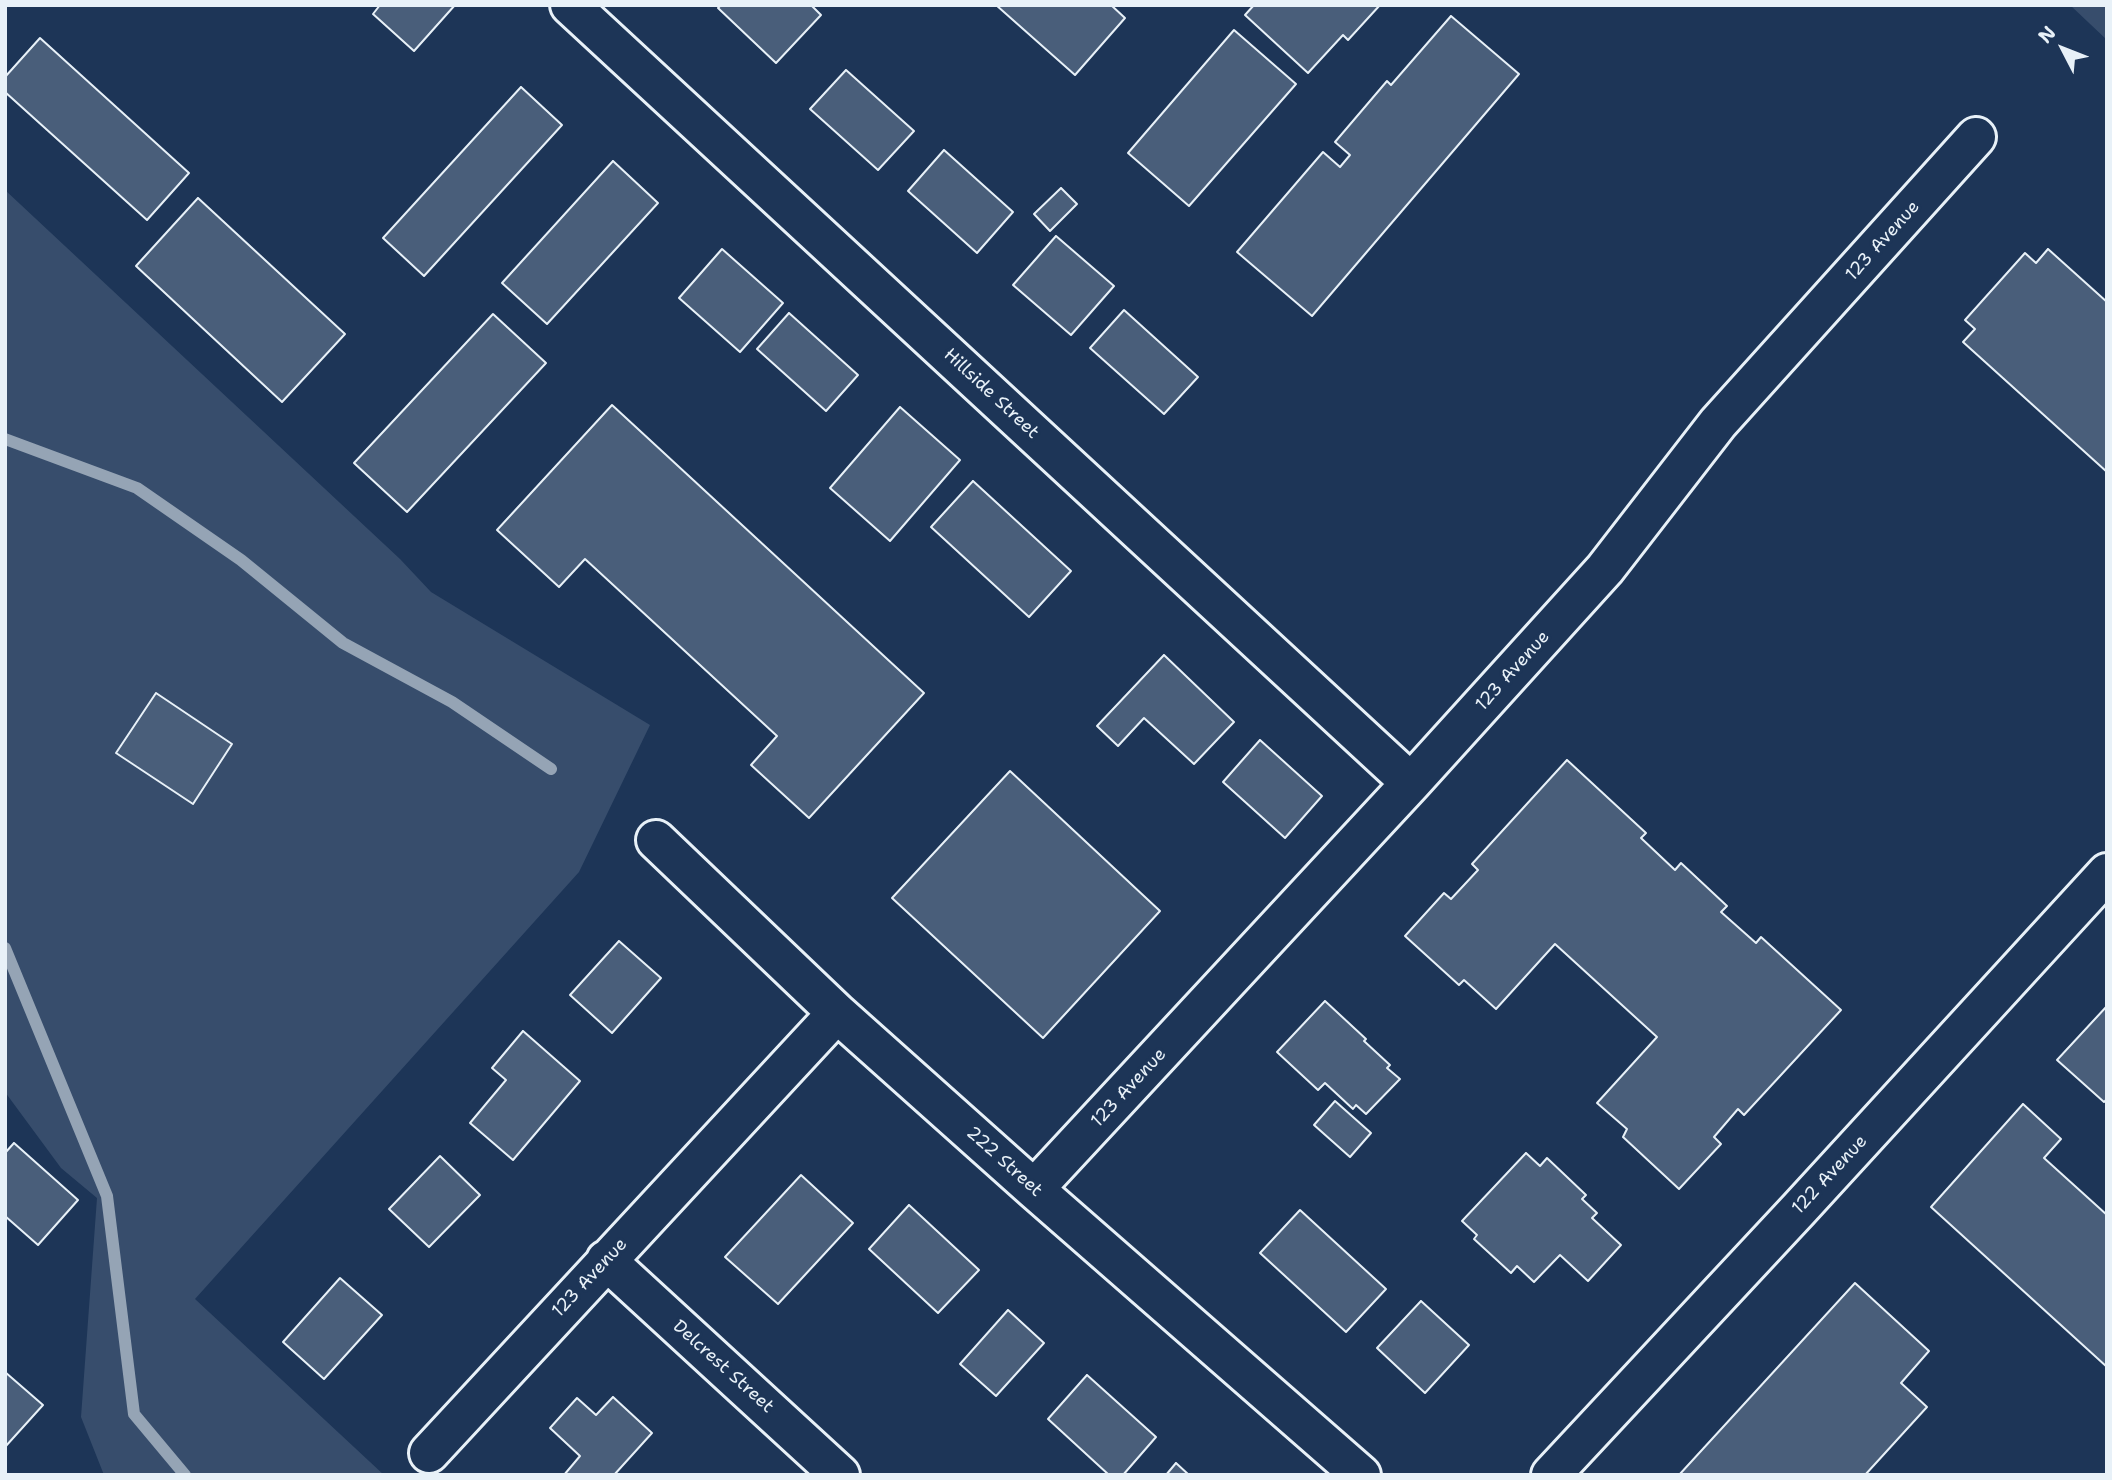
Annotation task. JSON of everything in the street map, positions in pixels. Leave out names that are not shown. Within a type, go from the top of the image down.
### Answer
[{"type":"street","name":"Hillside Street","points":[[570,5],[1411,783]]},
{"type":"street","name":"123 Avenue","points":[[1034,1189],[1411,783],[1605,569],[1718,423],[1976,138]]},
{"type":"street","name":"222 Street","points":[[656,839],[837,1013],[1360,1475]]},
{"type":"street","name":"122 Avenue","points":[[1551,1475],[2107,873]]},
{"type":"street","name":"123 Avenue","points":[[429,1453],[837,1013]]},
{"type":"street","name":"Delcrest Street","points":[[606,1260],[840,1475]]},
{"type":"shaded area","points":[[2070,5],[2107,5],[2107,40]]},
{"type":"shaded area","points":[[5,190],[400,559],[431,592],[650,725],[579,872],[195,1299],[384,1475],[104,1475],[81,1417],[97,1198],[61,1168],[5,1092]]},
{"type":"building","points":[[380,5],[455,5],[414,51],[373,14]]},
{"type":"building","points":[[721,5],[811,5],[821,15],[776,63],[718,8]]},
{"type":"building","points":[[996,5],[1111,5],[1125,18],[1075,75]]},
{"type":"building","points":[[1254,5],[1380,5],[1348,40],[1343,35],[1308,73],[1245,15]]},
{"type":"building","points":[[1451,16],[1519,74],[1312,316],[1237,252],[1323,152],[1340,167],[1350,155],[1335,142],[1387,81],[1391,85]]},
{"type":"building","points":[[1234,30],[1296,84],[1189,206],[1128,153]]},
{"type":"building","points":[[40,38],[189,173],[147,220],[5,92],[5,77]]},
{"type":"building","points":[[846,70],[914,131],[878,170],[810,109]]},
{"type":"building","points":[[521,87],[562,125],[424,276],[383,238]]},
{"type":"building","points":[[944,150],[1013,212],[977,253],[908,191]]},
{"type":"building","points":[[613,161],[658,203],[547,324],[502,283]]},
{"type":"building","points":[[1061,188],[1077,204],[1050,231],[1034,214]]},
{"type":"building","points":[[198,198],[345,334],[282,402],[136,266]]},
{"type":"building","points":[[1056,236],[1114,286],[1071,335],[1013,285]]},
{"type":"building","points":[[722,249],[783,303],[740,352],[679,298]]},
{"type":"building","points":[[2048,249],[2107,302],[2107,472],[1963,342],[1975,329],[1965,320],[2025,253],[2036,263]]},
{"type":"building","points":[[1124,310],[1198,377],[1164,414],[1090,348]]},
{"type":"building","points":[[789,313],[858,375],[826,411],[757,349]]},
{"type":"building","points":[[493,314],[546,363],[407,512],[354,463]]},
{"type":"building","points":[[612,405],[924,693],[809,818],[751,765],[777,736],[585,559],[559,587],[497,530]]},
{"type":"building","points":[[900,407],[960,460],[890,541],[830,488]]},
{"type":"building","points":[[973,481],[1071,571],[1029,617],[931,527]]},
{"type":"building","points":[[1164,655],[1234,722],[1194,764],[1144,718],[1118,746],[1097,726]]},
{"type":"building","points":[[156,693],[232,744],[193,804],[116,753]]},
{"type":"building","points":[[1260,740],[1322,796],[1285,838],[1223,782]]},
{"type":"building","points":[[1567,760],[1646,833],[1641,838],[1675,870],[1681,863],[1727,906],[1721,912],[1756,943],[1761,937],[1841,1010],[1744,1115],[1738,1109],[1714,1137],[1721,1144],[1679,1189],[1623,1137],[1627,1129],[1597,1103],[1657,1037],[1555,944],[1496,1009],[1464,980],[1459,985],[1405,936],[1444,893],[1451,899],[1478,870],[1472,864]]},
{"type":"building","points":[[1010,771],[1160,911],[1043,1038],[892,898]]},
{"type":"building","points":[[619,941],[661,978],[612,1033],[570,995]]},
{"type":"building","points":[[1325,1001],[1366,1039],[1364,1041],[1390,1065],[1387,1068],[1400,1079],[1366,1114],[1356,1105],[1353,1109],[1325,1083],[1318,1090],[1277,1052]]},
{"type":"building","points":[[2107,1006],[2107,1099],[2104,1102],[2057,1060]]},
{"type":"building","points":[[523,1031],[580,1081],[513,1160],[470,1123],[506,1080],[492,1068]]},
{"type":"building","points":[[1335,1101],[1371,1133],[1350,1157],[1314,1125]]},
{"type":"building","points":[[2023,1104],[2061,1139],[2044,1158],[2107,1215],[2107,1367],[1931,1207]]},
{"type":"building","points":[[14,1143],[78,1200],[38,1245],[5,1216],[5,1153]]},
{"type":"building","points":[[1526,1153],[1540,1166],[1547,1158],[1586,1195],[1582,1199],[1597,1213],[1592,1218],[1621,1245],[1588,1281],[1560,1255],[1534,1282],[1517,1266],[1511,1273],[1474,1239],[1477,1235],[1462,1221]]},
{"type":"building","points":[[440,1156],[480,1195],[429,1247],[389,1209]]},
{"type":"building","points":[[801,1175],[853,1223],[778,1304],[725,1257]]},
{"type":"building","points":[[909,1205],[979,1270],[938,1313],[869,1249]]},
{"type":"building","points":[[1300,1210],[1386,1289],[1346,1332],[1260,1253]]},
{"type":"building","points":[[340,1278],[382,1315],[324,1379],[283,1342]]},
{"type":"building","points":[[1855,1283],[1929,1351],[1901,1383],[1927,1407],[1865,1475],[1679,1475]]},
{"type":"building","points":[[1421,1301],[1469,1345],[1425,1393],[1377,1348]]},
{"type":"building","points":[[1008,1310],[1044,1343],[996,1396],[960,1364]]},
{"type":"building","points":[[5,1372],[43,1405],[5,1447]]},
{"type":"building","points":[[1087,1375],[1156,1437],[1123,1475],[1109,1475],[1048,1419]]},
{"type":"building","points":[[613,1397],[652,1433],[614,1475],[564,1475],[580,1456],[550,1428],[577,1398],[596,1415]]},
{"type":"building","points":[[1176,1463],[1189,1475],[1166,1475]]},
{"type":"waterway","points":[[5,439],[137,488],[241,560],[343,643],[452,702],[551,769]]},
{"type":"waterway","points":[[5,948],[107,1196],[134,1414],[185,1475]]}]
